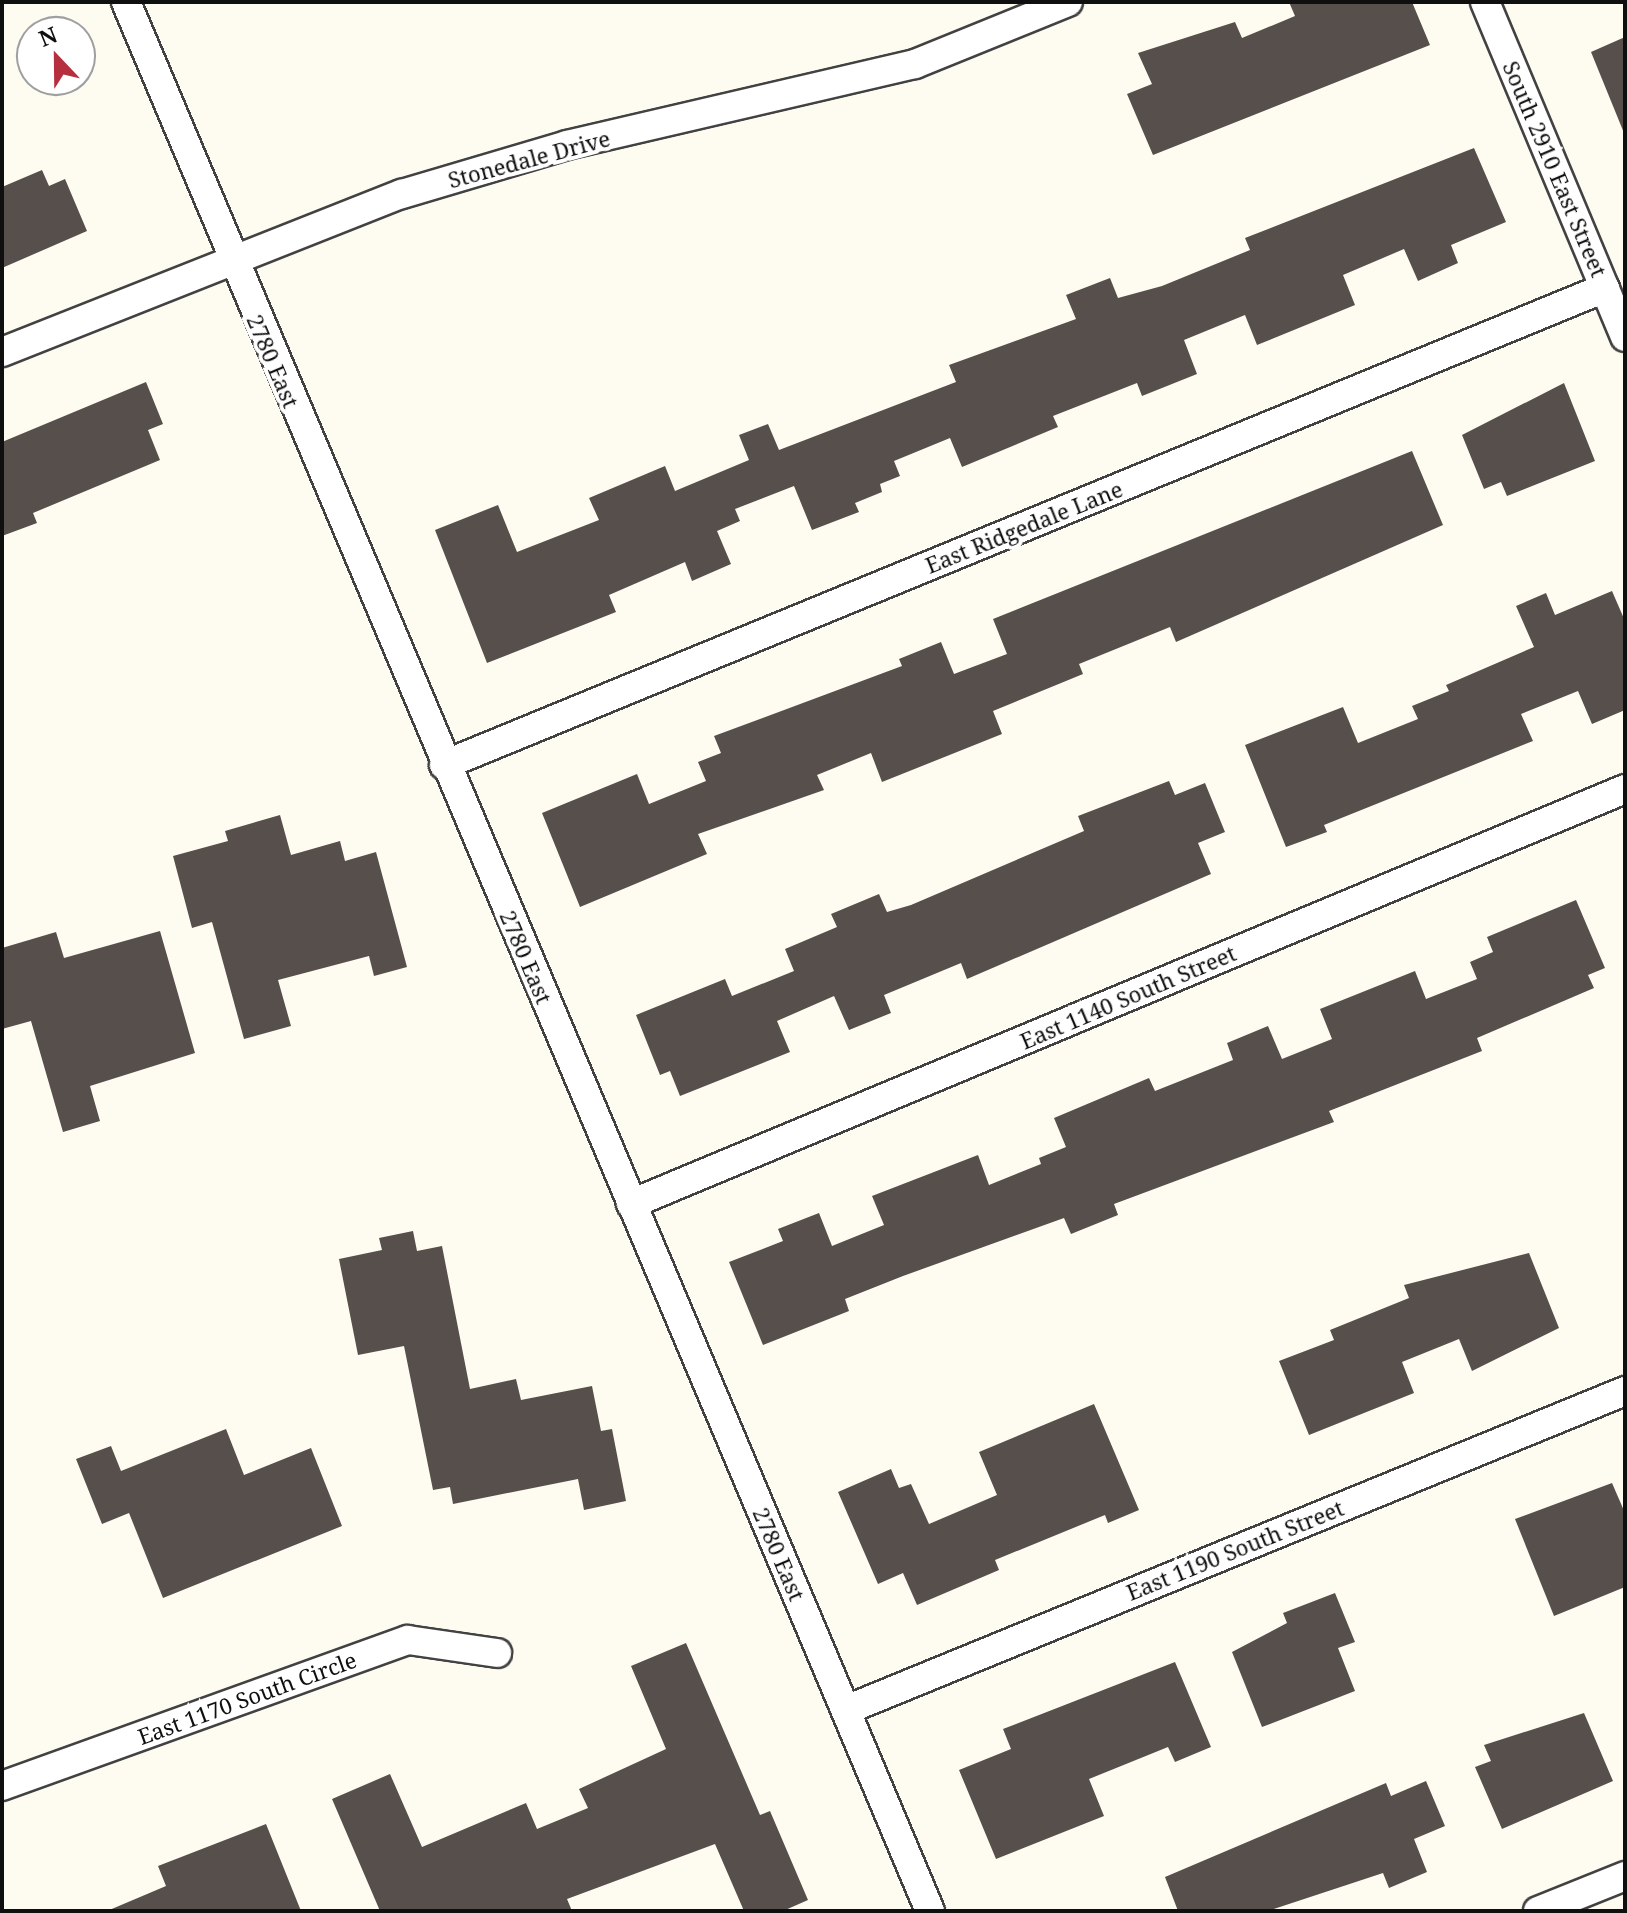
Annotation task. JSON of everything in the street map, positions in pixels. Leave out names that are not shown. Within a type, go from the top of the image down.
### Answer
[{"type":"street","name":"2780 East","points":[[126,2],[444,765],[930,1911]]},
{"type":"street","name":"Stonedale Drive","points":[[2,352],[402,194],[567,145],[915,64],[1068,2]]},
{"type":"street","name":"South 2910 East Street","points":[[1485,2],[1625,337]]},
{"type":"street","name":"East Ridgedale Lane","points":[[444,765],[1605,288]]},
{"type":"street","name":"East 1140 South Street","points":[[631,1204],[1625,789]]},
{"type":"street","name":"East 1190 South Street","points":[[846,1710],[1625,1391]]},
{"type":"street","name":"East 1170 South Circle","points":[[2,1786],[408,1640],[497,1653]]},
{"type":"street","points":[[1538,1911],[1625,1876]]},
{"type":"building","points":[[1289,2],[1412,2],[1430,45],[1153,155],[1127,94],[1152,84],[1138,53],[1235,22],[1242,38],[1295,16]]},
{"type":"building","points":[[1625,37],[1625,133],[1624,133],[1591,52]]},
{"type":"building","points":[[1474,148],[1506,222],[1451,245],[1458,263],[1418,281],[1404,249],[1343,275],[1355,305],[1257,345],[1245,315],[1184,340],[1197,374],[1142,396],[1137,383],[1053,416],[1058,427],[962,467],[950,438],[894,461],[900,476],[880,484],[882,492],[855,503],[859,512],[812,530],[794,486],[735,509],[740,521],[717,531],[731,564],[692,581],[685,562],[609,595],[616,612],[487,663],[435,530],[498,505],[517,552],[599,520],[589,498],[665,466],[675,491],[749,460],[739,435],[768,424],[779,450],[956,382],[949,365],[1076,319],[1066,295],[1110,278],[1118,298],[1162,286],[1250,250],[1245,238]]},
{"type":"building","points":[[42,170],[49,186],[65,179],[87,231],[2,268],[2,187]]},
{"type":"building","points":[[146,382],[163,424],[148,430],[160,460],[33,513],[37,523],[2,536],[2,442]]},
{"type":"building","points":[[1564,383],[1595,461],[1507,496],[1501,482],[1484,489],[1462,435]]},
{"type":"building","points":[[1412,451],[1443,525],[1176,642],[1170,627],[1079,664],[1083,674],[993,711],[1002,734],[882,782],[871,753],[817,775],[824,790],[698,834],[707,854],[580,907],[542,813],[637,774],[649,804],[706,781],[698,762],[721,753],[714,736],[902,666],[899,659],[941,642],[954,674],[1007,654],[993,619]]},
{"type":"building","points":[[1612,591],[1625,621],[1625,710],[1592,724],[1578,691],[1521,714],[1533,741],[1324,825],[1327,832],[1286,847],[1245,745],[1343,707],[1358,743],[1418,719],[1412,706],[1449,691],[1446,685],[1534,647],[1516,606],[1546,593],[1555,615]]},
{"type":"building","points":[[1169,781],[1175,795],[1205,783],[1225,832],[1198,843],[1211,874],[967,979],[961,963],[884,995],[891,1013],[849,1030],[834,996],[777,1021],[790,1052],[680,1096],[670,1071],[660,1075],[636,1015],[725,979],[732,996],[794,971],[785,949],[837,927],[831,914],[879,894],[887,912],[911,905],[1084,831],[1078,816]]},
{"type":"building","points":[[280,815],[291,855],[340,841],[345,861],[376,852],[407,967],[374,976],[369,956],[278,980],[291,1026],[244,1039],[212,922],[192,928],[173,856],[228,841],[225,831]]},
{"type":"building","points":[[1576,900],[1605,968],[1588,975],[1594,988],[1477,1038],[1482,1051],[1329,1111],[1334,1122],[1114,1204],[1118,1215],[1071,1234],[1064,1218],[903,1276],[845,1299],[849,1311],[763,1345],[729,1262],[783,1241],[778,1229],[819,1213],[832,1246],[884,1225],[872,1196],[978,1155],[989,1185],[1041,1164],[1039,1158],[1066,1147],[1054,1118],[1149,1078],[1155,1091],[1233,1060],[1227,1043],[1268,1026],[1282,1059],[1332,1039],[1320,1009],[1415,971],[1426,999],[1477,979],[1470,962],[1493,952],[1487,937]]},
{"type":"building","points":[[160,931],[195,1053],[90,1086],[100,1121],[63,1132],[31,1021],[2,1029],[2,948],[56,932],[64,958]]},
{"type":"building","points":[[413,1231],[417,1251],[442,1246],[470,1389],[516,1379],[521,1400],[592,1386],[601,1431],[612,1429],[626,1501],[584,1510],[578,1479],[453,1504],[450,1487],[433,1490],[404,1346],[358,1355],[339,1259],[382,1250],[379,1238]]},
{"type":"building","points":[[1529,1253],[1559,1328],[1472,1371],[1459,1339],[1402,1362],[1414,1393],[1309,1435],[1279,1361],[1334,1340],[1330,1330],[1409,1298],[1404,1285]]},
{"type":"building","points":[[1094,1404],[1139,1510],[1108,1523],[1105,1515],[995,1560],[999,1570],[917,1605],[903,1573],[878,1584],[838,1492],[891,1469],[899,1488],[911,1484],[929,1524],[997,1495],[979,1452]]},
{"type":"building","points":[[226,1429],[244,1475],[311,1448],[342,1526],[163,1598],[129,1513],[102,1524],[76,1459],[111,1446],[121,1471]]},
{"type":"building","points":[[1612,1483],[1625,1513],[1625,1587],[1554,1616],[1515,1519]]},
{"type":"building","points":[[1335,1593],[1355,1642],[1338,1648],[1355,1691],[1262,1727],[1232,1652],[1287,1623],[1283,1613]]},
{"type":"building","points":[[686,1643],[760,1815],[770,1811],[808,1900],[783,1911],[744,1911],[715,1844],[567,1899],[572,1911],[380,1911],[332,1799],[390,1774],[422,1847],[526,1803],[537,1829],[588,1808],[579,1789],[666,1749],[631,1666]]},
{"type":"building","points":[[1175,1662],[1211,1747],[1175,1762],[1168,1747],[1089,1779],[1104,1816],[996,1859],[959,1770],[1011,1749],[1003,1729]]},
{"type":"building","points":[[1584,1713],[1613,1781],[1502,1829],[1475,1767],[1491,1761],[1484,1745]]},
{"type":"building","points":[[1426,1781],[1445,1826],[1414,1839],[1427,1872],[1389,1888],[1383,1873],[1268,1911],[1178,1911],[1165,1877],[1386,1783],[1391,1796]]},
{"type":"building","points":[[266,1824],[301,1911],[107,1911],[166,1886],[158,1866]]}]
